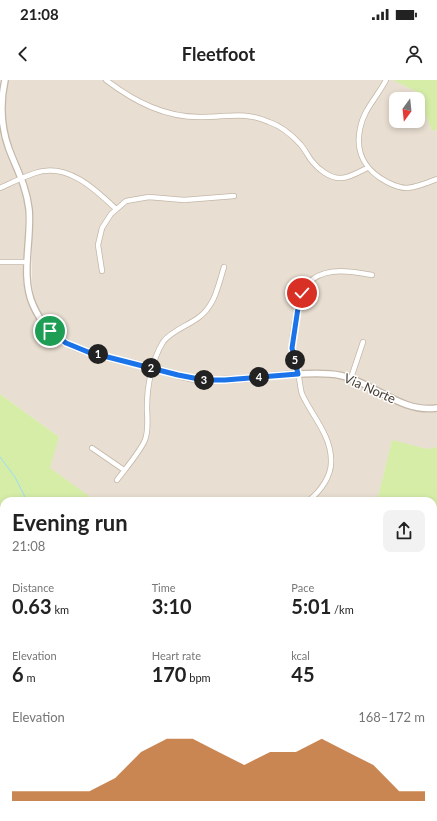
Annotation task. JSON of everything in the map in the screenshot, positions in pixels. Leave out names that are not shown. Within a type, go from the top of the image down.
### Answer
[{"type":"street","name":"Via Norte","points":[[5,80],[1,94],[3,128],[9,149],[22,179],[29,211],[27,262],[32,304],[40,319],[50,331],[66,343],[88,352],[204,380],[225,380],[317,373],[337,374],[351,378],[391,398],[414,407],[437,408]]},
{"type":"street","points":[[106,80],[137,101],[158,110],[180,116],[204,117],[229,114],[251,116],[271,122],[289,134],[302,146],[311,160],[324,173],[331,176],[340,178],[352,176],[367,168]]},
{"type":"street","points":[[386,80],[366,113],[360,130],[360,149],[367,168],[376,177],[394,186],[406,188],[422,185],[437,179]]},
{"type":"street","points":[[0,188],[36,173],[54,170],[72,175],[98,192],[116,209]]},
{"type":"street","points":[[102,270],[98,245],[102,228],[111,214],[126,201],[149,197],[184,200],[234,196]]},
{"type":"street","points":[[0,262],[27,262]]},
{"type":"street","points":[[117,480],[145,440],[147,424],[147,388],[158,353],[164,341],[199,317],[210,307],[224,268]]},
{"type":"street","points":[[313,497],[319,492],[327,477],[332,461],[329,444],[302,393],[292,348],[298,308],[305,287],[313,279],[329,272],[349,272],[372,275]]},
{"type":"street","points":[[351,378],[362,342]]},
{"type":"street","points":[[92,448],[124,470]]},
{"type":"shaded area","points":[[7,80],[393,80],[417,92],[389,92],[389,128],[425,128],[425,113],[432,131],[437,129],[437,405],[414,404],[356,376],[329,370],[218,377],[199,376],[139,362],[77,344],[57,333],[47,324],[34,302],[32,283],[32,207],[25,177],[8,136],[4,120],[4,99]]},
{"type":"shaded area","points":[[0,128],[7,152],[25,199],[25,271],[28,300],[37,321],[53,337],[66,346],[80,352],[191,381],[222,383],[325,376],[351,381],[406,408],[437,411],[437,447],[427,449],[392,441],[378,497],[90,497],[49,468],[59,437],[0,394]]},
{"type":"green space","points":[[393,80],[437,80],[437,129],[432,131],[425,113],[425,92],[417,92]]},
{"type":"green space","points":[[0,394],[59,437],[50,468],[90,497],[0,497]]},
{"type":"green space","points":[[392,440],[427,449],[437,447],[437,497],[378,497]]},
{"type":"waterway","points":[[0,457],[15,477],[25,497]]},
{"type":"route","points":[[50,331],[66,343],[88,352],[178,375],[204,380],[225,380],[298,374],[292,348],[298,308],[302,293]]}]
